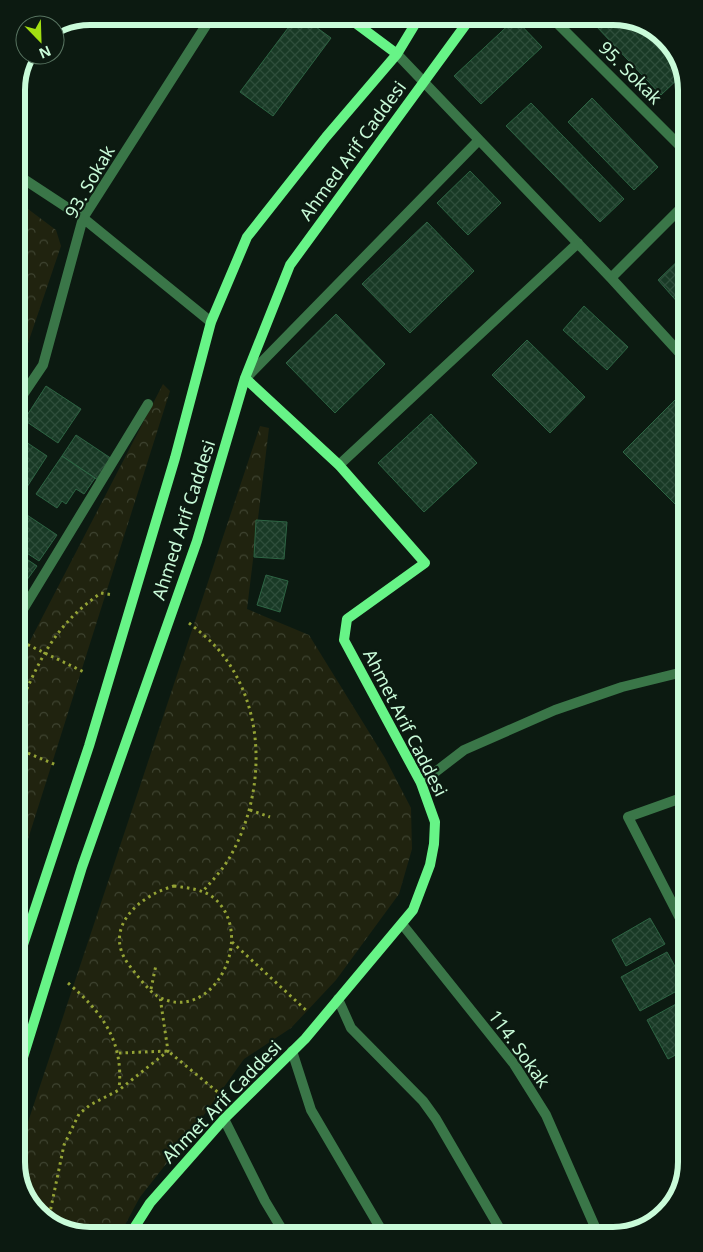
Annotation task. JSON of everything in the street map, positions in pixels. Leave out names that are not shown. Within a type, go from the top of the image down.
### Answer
[{"type":"street","name":"93. Sokak","points":[[25,392],[43,365],[83,218],[206,25]]},
{"type":"street","points":[[358,25],[397,54],[478,142],[611,278],[678,350]]},
{"type":"street","name":"Ahmed Arif Caddesi","points":[[25,939],[95,726],[175,458],[211,322],[247,237],[326,137],[397,54],[415,25]]},
{"type":"street","name":"Ahmed Arif Caddesi","points":[[25,1051],[82,867],[197,541],[245,378],[290,265],[465,25]]},
{"type":"street","name":"95. Sokak","points":[[559,25],[678,144]]},
{"type":"street","points":[[245,378],[478,142]]},
{"type":"street","points":[[25,180],[83,218],[211,322]]},
{"type":"street","points":[[611,278],[678,211]]},
{"type":"street","points":[[339,465],[578,244]]},
{"type":"street","name":"Ahmet Arif Caddesi","points":[[135,1227],[150,1203],[224,1119],[319,1022],[413,910],[430,865],[434,844],[435,822],[421,783],[344,640],[347,619],[425,563],[339,465],[245,378]]},
{"type":"street","points":[[25,606],[148,404]]},
{"type":"street","points":[[421,783],[464,750],[555,710],[622,687],[678,673]]},
{"type":"street","points":[[678,799],[628,817],[678,914]]},
{"type":"street","name":"114. Sokak","points":[[402,924],[514,1064],[546,1115],[596,1227]]},
{"type":"street","points":[[338,1000],[351,1028],[423,1100],[499,1227]]},
{"type":"street","points":[[292,1051],[311,1110],[380,1227]]},
{"type":"street","points":[[224,1119],[265,1201],[281,1227]]},
{"type":"path","points":[[25,693],[44,652],[67,620],[101,593],[113,595]]},
{"type":"path","points":[[189,623],[218,649],[231,666],[251,714],[256,737],[256,772],[250,810],[230,856],[203,891]]},
{"type":"path","points":[[25,643],[86,673]]},
{"type":"path","points":[[25,752],[56,765]]},
{"type":"path","points":[[250,810],[270,817]]},
{"type":"path","points":[[174,886],[203,891],[213,897],[229,919],[232,933],[231,941],[225,972],[215,986],[184,1001],[171,1001],[160,997],[151,990],[124,959],[120,936],[124,922],[134,907],[158,890],[174,886]]},
{"type":"path","points":[[231,941],[319,1022]]},
{"type":"path","points":[[151,990],[156,966]]},
{"type":"path","points":[[68,983],[99,1015],[117,1044],[119,1052],[119,1090]]},
{"type":"path","points":[[160,997],[168,1050],[236,1107]]},
{"type":"path","points":[[119,1052],[168,1050]]},
{"type":"path","points":[[50,1213],[64,1145],[79,1114],[90,1105],[119,1090],[168,1050]]},
{"type":"green space","points":[[25,207],[56,230],[61,246],[26,349]]},
{"type":"green space","points":[[163,384],[170,391],[25,849],[25,651]]},
{"type":"green space","points":[[260,426],[269,428],[247,609],[309,635],[385,758],[411,808],[412,849],[399,894],[336,980],[291,1028],[244,1059],[196,1126],[140,1197],[124,1227],[78,1226],[69,1224],[47,1211],[36,1198],[28,1183],[25,1162],[25,1131]]},
{"type":"building","points":[[290,25],[313,25],[331,38],[273,116],[240,92]]},
{"type":"building","points":[[509,25],[521,25],[542,47],[481,104],[454,76]]},
{"type":"building","points":[[596,26],[625,26],[634,28],[649,36],[667,54],[676,73],[677,80],[661,95]]},
{"type":"building","points":[[592,98],[658,167],[634,190],[568,122]]},
{"type":"building","points":[[531,103],[624,199],[600,222],[506,126]]},
{"type":"building","points":[[470,171],[501,203],[468,235],[437,203]]},
{"type":"building","points":[[427,222],[474,271],[410,333],[362,284]]},
{"type":"building","points":[[678,261],[678,303],[658,280]]},
{"type":"building","points":[[584,306],[628,347],[607,370],[563,330]]},
{"type":"building","points":[[336,314],[385,364],[335,413],[286,363]]},
{"type":"building","points":[[527,340],[585,397],[550,433],[492,375]]},
{"type":"building","points":[[46,386],[81,409],[58,443],[25,421]]},
{"type":"building","points":[[678,399],[678,507],[623,452]]},
{"type":"building","points":[[431,414],[477,463],[424,512],[378,463]]},
{"type":"building","points":[[76,435],[112,459],[98,480],[62,456]]},
{"type":"building","points":[[25,441],[47,456],[25,490]]},
{"type":"building","points":[[62,456],[95,478],[84,494],[76,489],[66,504],[62,501],[57,508],[36,494]]},
{"type":"building","points":[[25,514],[57,535],[39,561],[25,552]]},
{"type":"building","points":[[256,520],[287,522],[284,559],[254,557]]},
{"type":"building","points":[[25,558],[37,566],[25,583]]},
{"type":"building","points":[[266,575],[288,581],[280,612],[257,605]]},
{"type":"building","points":[[650,918],[665,944],[626,966],[612,940]]},
{"type":"building","points":[[667,952],[678,972],[678,990],[640,1011],[621,977]]},
{"type":"building","points":[[678,1003],[678,1054],[668,1059],[647,1020]]}]
